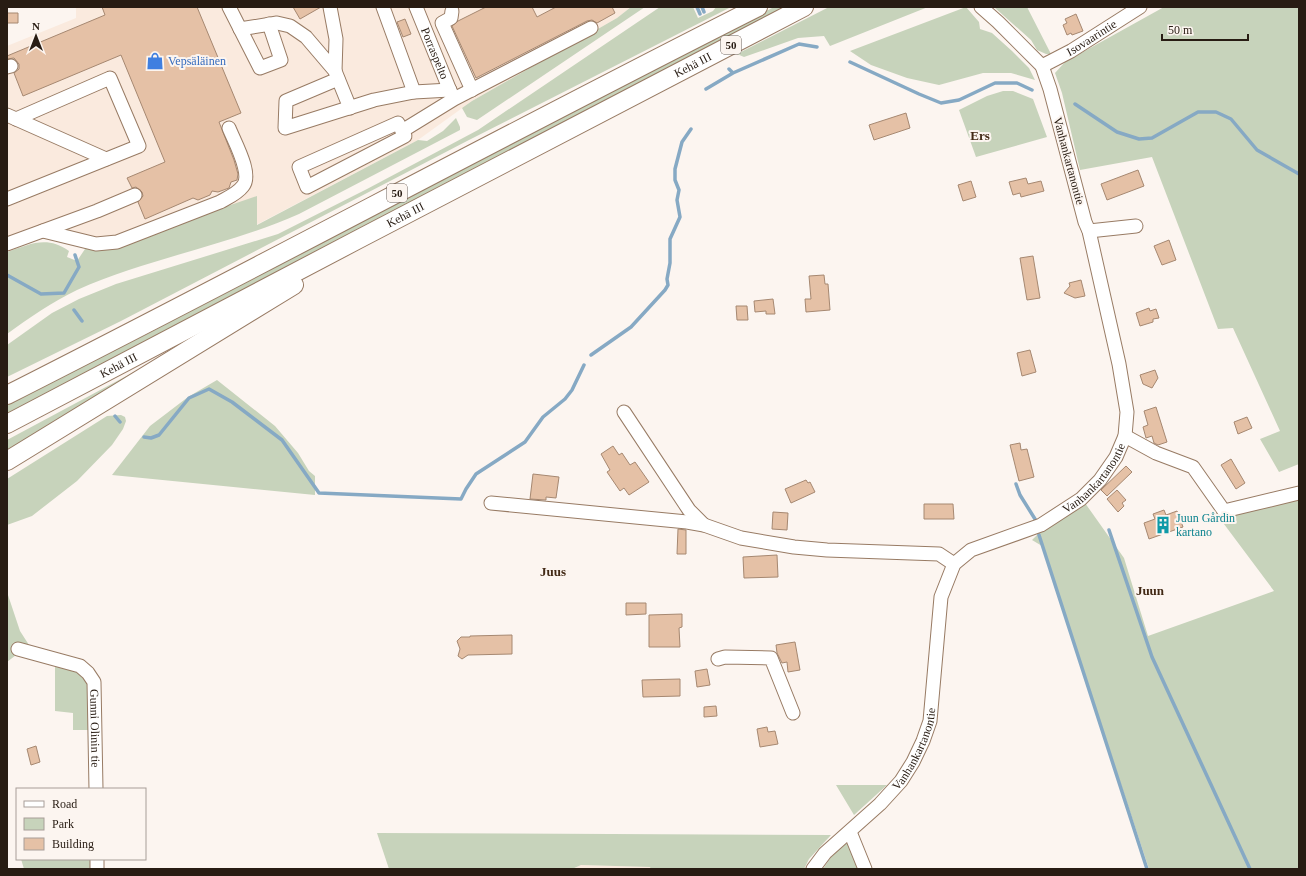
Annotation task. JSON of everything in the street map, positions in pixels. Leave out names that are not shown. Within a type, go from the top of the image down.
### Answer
[{"type":"highway","name":"Kehä III","points":[[7,395],[202,295],[578,98],[758,7]]},
{"type":"highway","name":"Kehä III","points":[[7,424],[804,7]]},
{"type":"highway","points":[[7,461],[288,289],[357,240]]},
{"type":"street","points":[[230,7],[260,68],[281,60],[270,24]]},
{"type":"street","points":[[330,7],[336,39],[336,75]]},
{"type":"street","points":[[384,7],[414,92]]},
{"type":"street","name":"Porraspelto","points":[[416,7],[449,89]]},
{"type":"street","name":"Vanhankartanontie","points":[[813,869],[825,853],[880,804],[901,781],[913,762],[923,741],[930,721],[941,597],[954,564],[971,550],[1041,525],[1081,499],[1100,480],[1116,457],[1124,436],[1127,412],[1119,364],[1089,231],[1085,222],[1050,88],[1042,66],[981,7]]},
{"type":"street","name":"Isovaarintie","points":[[1042,66],[1071,51],[1140,7]]},
{"type":"street","points":[[453,8],[451,18],[442,23],[472,90]]},
{"type":"street","points":[[240,29],[277,23],[290,26],[306,37],[336,75],[350,108]]},
{"type":"street","points":[[336,75],[286,101],[285,128],[374,100],[414,92],[449,89],[472,90],[591,28]]},
{"type":"street","points":[[402,131],[449,89],[463,69]]},
{"type":"street","points":[[7,199],[139,146],[110,78],[11,117]]},
{"type":"street","points":[[11,117],[106,159]]},
{"type":"street","points":[[398,122],[402,131],[405,136],[307,188],[299,167],[398,122]]},
{"type":"street","points":[[43,231],[96,244],[107,244],[117,242],[220,202],[234,194],[243,186],[246,179],[246,170],[229,128]]},
{"type":"street","points":[[7,244],[135,195]]},
{"type":"street","points":[[1089,231],[1136,226]]},
{"type":"street","points":[[624,412],[689,510],[704,525]]},
{"type":"street","points":[[1124,436],[1156,453],[1193,467],[1224,511],[1299,493]]},
{"type":"street","points":[[491,503],[687,522],[704,525],[741,538],[794,547],[827,550],[939,554],[954,564]]},
{"type":"street","name":"Gunni Olinin tie","points":[[18,649],[80,666],[88,672],[94,682],[96,788]]},
{"type":"street","points":[[718,659],[725,657],[771,658],[793,713]]},
{"type":"street","points":[[850,832],[865,869]]},
{"type":"shaded area","points":[[76,7],[631,7],[617,18],[472,101],[418,140],[256,225],[257,197],[100,250],[43,231],[7,244],[7,46],[76,18]]},
{"type":"shaded area","points":[[581,865],[651,867],[651,869],[572,869]]},
{"type":"green space","points":[[631,7],[645,7],[477,120],[467,117],[462,108],[472,101],[617,18]]},
{"type":"green space","points":[[660,7],[693,7],[698,18],[713,11],[716,7],[731,7],[467,141],[121,321],[7,377],[7,345],[52,313],[79,299],[116,284],[278,234],[478,130]]},
{"type":"green space","points":[[774,7],[785,7],[7,414],[7,404],[149,333]]},
{"type":"green space","points":[[829,7],[928,7],[830,46],[824,36],[798,38],[744,57],[737,54]]},
{"type":"green space","points":[[966,7],[979,22],[980,29],[992,33],[1012,51],[1029,68],[1035,80],[1011,73],[983,73],[939,85],[907,78],[871,65],[850,51]]},
{"type":"green space","points":[[994,7],[1027,7],[1051,54],[1046,54],[1037,50],[1031,40]]},
{"type":"green space","points":[[1164,7],[1299,7],[1299,464],[1279,472],[1260,439],[1280,431],[1233,328],[1218,329],[1152,157],[1080,170],[1062,93],[1055,73],[1065,62]]},
{"type":"green space","points":[[1003,91],[1013,91],[1033,99],[1047,137],[976,157],[959,110],[987,96]]},
{"type":"green space","points":[[456,118],[460,130],[299,214],[244,235],[132,269],[77,290],[32,316],[7,334],[7,252],[38,242],[46,242],[61,246],[69,251],[67,257],[77,261],[87,246],[100,250],[257,196],[257,225],[418,140],[427,141],[443,131]]},
{"type":"green space","points":[[160,358],[7,453],[7,440]]},
{"type":"green space","points":[[217,380],[275,426],[298,453],[309,471],[315,476],[315,495],[112,475],[150,426],[188,397]]},
{"type":"green space","points":[[121,415],[125,417],[126,421],[123,429],[112,445],[77,481],[32,516],[7,525],[7,479],[107,416]]},
{"type":"green space","points":[[1299,493],[1299,869],[1149,869],[1042,546],[1032,540],[1041,531],[1085,503],[1124,558],[1148,636],[1274,591],[1215,512]]},
{"type":"green space","points":[[7,592],[20,631],[29,645],[7,662]]},
{"type":"green space","points":[[55,662],[79,669],[90,684],[89,730],[73,730],[73,713],[55,711]]},
{"type":"green space","points":[[836,785],[887,785],[854,815]]},
{"type":"green space","points":[[377,833],[831,835],[809,859],[804,869],[651,869],[650,867],[581,865],[572,869],[389,869]]},
{"type":"green space","points":[[844,843],[850,845],[864,869],[823,869],[831,857]]},
{"type":"green space","points":[[21,860],[93,860],[93,869],[24,869]]},
{"type":"building","points":[[102,7],[197,7],[241,113],[219,122],[238,174],[237,180],[231,182],[229,188],[218,192],[212,191],[210,195],[198,200],[193,198],[145,219],[138,202],[143,196],[142,192],[136,187],[132,188],[127,178],[165,162],[121,55],[23,96],[14,73],[19,69],[19,64],[14,58],[7,59],[7,56],[105,15]]},
{"type":"building","points":[[293,7],[321,7],[300,19]]},
{"type":"building","points":[[486,7],[532,7],[537,17],[556,7],[612,7],[615,13],[597,23],[592,20],[587,21],[476,78],[452,26],[458,21]]},
{"type":"building","points":[[7,13],[18,13],[18,23],[7,23]]},
{"type":"building","points":[[1076,14],[1083,31],[1072,35],[1071,33],[1067,35],[1063,25],[1067,23],[1065,19]]},
{"type":"building","points":[[405,19],[411,34],[403,37],[397,22]]},
{"type":"building","points":[[906,113],[910,128],[874,140],[869,125]]},
{"type":"building","points":[[1138,170],[1144,186],[1107,200],[1101,184]]},
{"type":"building","points":[[1026,178],[1028,184],[1041,181],[1044,191],[1021,197],[1020,193],[1013,195],[1009,182]]},
{"type":"building","points":[[971,181],[976,197],[963,201],[958,185]]},
{"type":"building","points":[[1169,240],[1176,260],[1162,265],[1154,246]]},
{"type":"building","points":[[1033,256],[1040,298],[1027,300],[1020,258]]},
{"type":"building","points":[[824,275],[825,284],[828,284],[830,310],[806,312],[805,299],[811,299],[809,276]]},
{"type":"building","points":[[1081,280],[1085,296],[1075,298],[1064,293],[1070,286],[1069,283]]},
{"type":"building","points":[[773,299],[775,314],[766,314],[766,311],[755,312],[754,301]]},
{"type":"building","points":[[736,306],[747,306],[748,320],[737,320]]},
{"type":"building","points":[[1149,308],[1150,311],[1156,309],[1159,318],[1153,319],[1153,322],[1140,326],[1136,313]]},
{"type":"building","points":[[1030,350],[1036,372],[1022,376],[1017,353]]},
{"type":"building","points":[[1155,370],[1158,378],[1152,388],[1143,384],[1140,375]]},
{"type":"building","points":[[1156,407],[1167,442],[1158,445],[1154,443],[1152,436],[1146,438],[1143,427],[1148,425],[1144,411]]},
{"type":"building","points":[[1247,417],[1252,428],[1238,434],[1234,422]]},
{"type":"building","points":[[1020,443],[1021,450],[1027,449],[1034,477],[1019,481],[1010,445]]},
{"type":"building","points":[[613,446],[619,455],[622,453],[630,465],[635,462],[649,482],[629,495],[624,488],[620,491],[607,472],[610,470],[601,454]]},
{"type":"building","points":[[1231,459],[1245,483],[1236,489],[1221,465]]},
{"type":"building","points":[[1126,466],[1132,472],[1107,496],[1101,490]]},
{"type":"building","points":[[533,474],[559,477],[556,498],[546,497],[546,500],[530,499]]},
{"type":"building","points":[[806,480],[808,483],[810,482],[815,492],[791,503],[785,489]]},
{"type":"building","points":[[1117,490],[1126,500],[1122,503],[1124,506],[1118,512],[1107,499]]},
{"type":"building","points":[[924,504],[953,504],[954,519],[924,519]]},
{"type":"building","name":"Juun Gårdin kartano","points":[[1164,510],[1166,515],[1177,511],[1183,527],[1149,539],[1144,523],[1155,519],[1153,514]]},
{"type":"building","points":[[773,512],[788,513],[787,530],[772,529]]},
{"type":"building","points":[[678,529],[686,530],[686,554],[677,554]]},
{"type":"building","points":[[777,555],[778,577],[744,578],[743,557]]},
{"type":"building","points":[[626,603],[646,603],[646,614],[626,615]]},
{"type":"building","points":[[682,614],[682,627],[679,628],[680,647],[649,647],[649,615]]},
{"type":"building","points":[[512,635],[512,654],[468,655],[462,659],[458,656],[460,649],[457,641],[461,637]]},
{"type":"building","points":[[795,642],[800,670],[788,672],[787,662],[782,663],[777,653],[776,645]]},
{"type":"building","points":[[707,669],[710,685],[697,687],[695,671]]},
{"type":"building","points":[[680,679],[680,696],[643,697],[642,680]]},
{"type":"building","points":[[716,706],[717,716],[704,717],[704,707]]},
{"type":"building","points":[[767,727],[768,732],[775,731],[778,744],[760,747],[757,729]]},
{"type":"building","points":[[36,746],[40,762],[31,765],[27,749]]},
{"type":"waterway","points":[[697,7],[700,14]]},
{"type":"waterway","points":[[702,7],[704,12]]},
{"type":"waterway","points":[[729,69],[733,73],[799,44],[817,47]]},
{"type":"waterway","points":[[850,62],[941,103],[959,100],[995,83],[1017,83],[1032,90]]},
{"type":"waterway","points":[[706,89],[733,73]]},
{"type":"waterway","points":[[1075,104],[1117,132],[1139,139],[1152,138],[1198,112],[1216,112],[1231,119],[1257,150],[1299,174]]},
{"type":"waterway","points":[[591,355],[631,327],[668,285],[667,279],[670,263],[670,239],[680,217],[677,200],[679,190],[675,180],[675,169],[682,142],[691,129]]},
{"type":"waterway","points":[[7,275],[41,294],[64,293],[79,267],[75,255]]},
{"type":"waterway","points":[[74,310],[82,321]]},
{"type":"waterway","points":[[144,437],[151,438],[159,435],[189,398],[209,389],[232,402],[282,440],[319,493],[461,499],[476,474],[525,442],[543,417],[565,399],[572,390],[584,365]]},
{"type":"waterway","points":[[115,416],[120,422]]},
{"type":"waterway","points":[[1016,484],[1020,495],[1035,519]]},
{"type":"waterway","points":[[1109,530],[1152,657],[1250,869]]},
{"type":"waterway","points":[[1039,535],[1147,869]]},
{"type":"place","name":"Vepsäläinen","points":[[155,61]]},
{"type":"place","name":"Juun Gårdin kartano","points":[[1163,525]]},
{"type":"district","name":"Ers","points":[[980,135]]},
{"type":"district","name":"Juus","points":[[553,571]]},
{"type":"district","name":"Juun","points":[[1150,590]]}]
